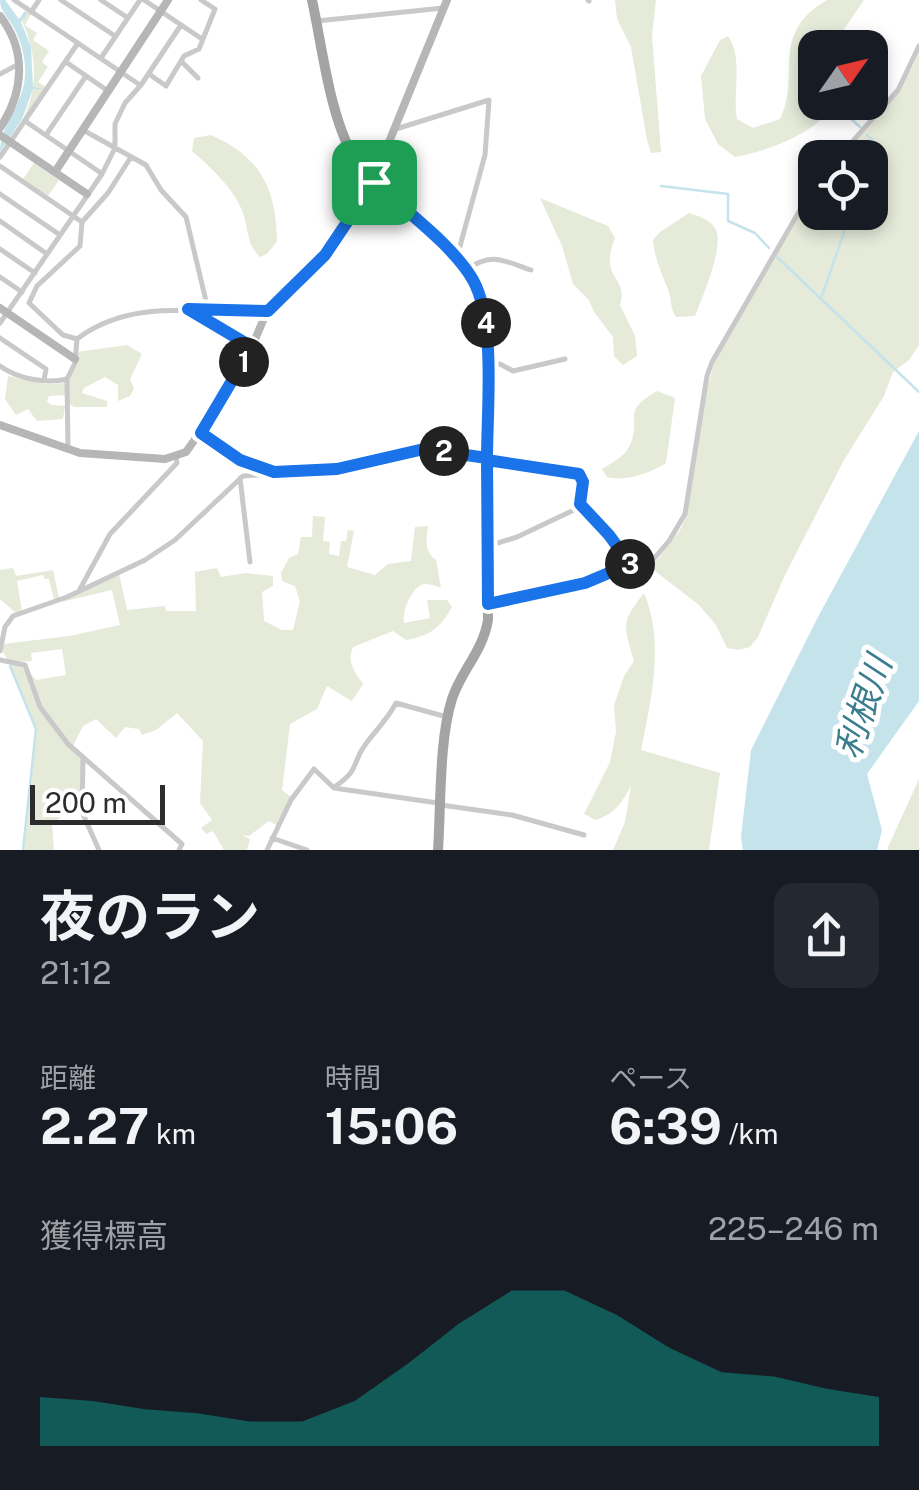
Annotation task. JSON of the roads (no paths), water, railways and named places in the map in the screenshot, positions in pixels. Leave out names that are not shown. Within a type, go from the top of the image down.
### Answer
[{"type":"main road","points":[[312,0],[345,139],[355,160],[457,258],[478,289],[484,311],[488,604],[484,638],[454,691],[447,716],[438,850]]},
{"type":"street","points":[[14,0],[141,86]]},
{"type":"street","points":[[31,12],[39,0]]},
{"type":"street","points":[[60,0],[116,36]]},
{"type":"street","points":[[102,0],[128,18]]},
{"type":"street","points":[[101,58],[142,0],[202,39]]},
{"type":"street","points":[[54,172],[168,0]]},
{"type":"street","points":[[149,74],[166,86],[184,56],[199,50],[214,9],[201,0]]},
{"type":"street","points":[[317,21],[446,4]]},
{"type":"street","points":[[0,426],[68,450],[176,458],[190,448],[252,347],[268,311],[325,255],[374,182],[446,4]]},
{"type":"street","points":[[0,16],[11,31],[20,64],[0,157]]},
{"type":"street","points":[[0,324],[4,310],[22,292],[102,174],[115,148],[113,134],[120,113],[181,25]]},
{"type":"street","points":[[4,136],[25,120],[78,43]]},
{"type":"street","points":[[854,140],[898,90],[919,46]]},
{"type":"street","points":[[181,61],[198,78]]},
{"type":"street","points":[[66,62],[108,90]]},
{"type":"street","points":[[0,74],[20,64]]},
{"type":"street","points":[[46,135],[86,76]]},
{"type":"street","points":[[393,129],[488,100],[485,155],[457,258]]},
{"type":"street","points":[[25,120],[102,174]]},
{"type":"street","points":[[82,130],[150,169],[161,190],[188,220],[211,322]]},
{"type":"street","points":[[4,136],[88,194]]},
{"type":"street","points":[[132,156],[108,193],[82,222],[80,246],[37,286],[29,302],[64,335],[76,339],[101,325],[140,313],[208,308],[268,311]]},
{"type":"street","points":[[0,166],[82,222]]},
{"type":"street","points":[[0,194],[60,235]]},
{"type":"street","points":[[488,604],[585,583],[630,564],[646,568],[682,522],[709,369],[798,214]]},
{"type":"street","points":[[0,221],[47,254]]},
{"type":"street","points":[[0,249],[34,273]]},
{"type":"street","points":[[467,270],[491,257],[531,270]]},
{"type":"street","points":[[0,277],[22,292]]},
{"type":"street","points":[[188,309],[252,347]]},
{"type":"street","points":[[4,310],[75,358]]},
{"type":"street","points":[[0,338],[46,369],[44,381]]},
{"type":"street","points":[[68,450],[67,380],[75,358],[76,339]]},
{"type":"street","points":[[487,363],[513,371],[565,359]]},
{"type":"street","points":[[0,366],[10,374]]},
{"type":"street","points":[[0,374],[44,381],[67,380]]},
{"type":"street","points":[[201,433],[240,460],[274,472]]},
{"type":"street","points":[[0,651],[5,626],[14,616],[80,590],[162,549],[240,478],[337,469],[424,449],[579,474],[583,482],[580,504],[556,520],[487,546]]},
{"type":"street","points":[[80,590],[100,548],[176,463],[176,458]]},
{"type":"street","points":[[240,478],[250,562]]},
{"type":"street","points":[[580,504],[630,564]]},
{"type":"street","points":[[0,660],[25,665],[40,707],[68,744],[182,844],[179,850]]},
{"type":"street","points":[[334,788],[357,768],[365,745],[384,726],[396,703],[447,716]]},
{"type":"street","points":[[83,758],[82,812],[99,850]]},
{"type":"street","points":[[267,850],[295,794],[314,769],[334,788],[512,815],[584,834]]},
{"type":"street","points":[[272,838],[307,850]]},
{"type":"water","points":[[0,0],[5,0],[19,19],[25,11],[28,13],[21,22],[31,47],[33,87],[44,89],[33,89],[22,119],[0,152],[25,70],[19,39]]},
{"type":"water","name":"利根川","points":[[919,431],[919,701],[867,774],[882,830],[877,850],[743,850],[741,837],[751,750]]},
{"type":"waterway","points":[[852,120],[860,127]]},
{"type":"waterway","points":[[867,135],[872,140]]},
{"type":"waterway","points":[[661,186],[728,194],[728,221],[755,233],[769,248]]},
{"type":"waterway","points":[[822,296],[845,230]]},
{"type":"waterway","points":[[777,257],[919,392]]},
{"type":"waterway","points":[[10,666],[36,729],[23,850]]}]
